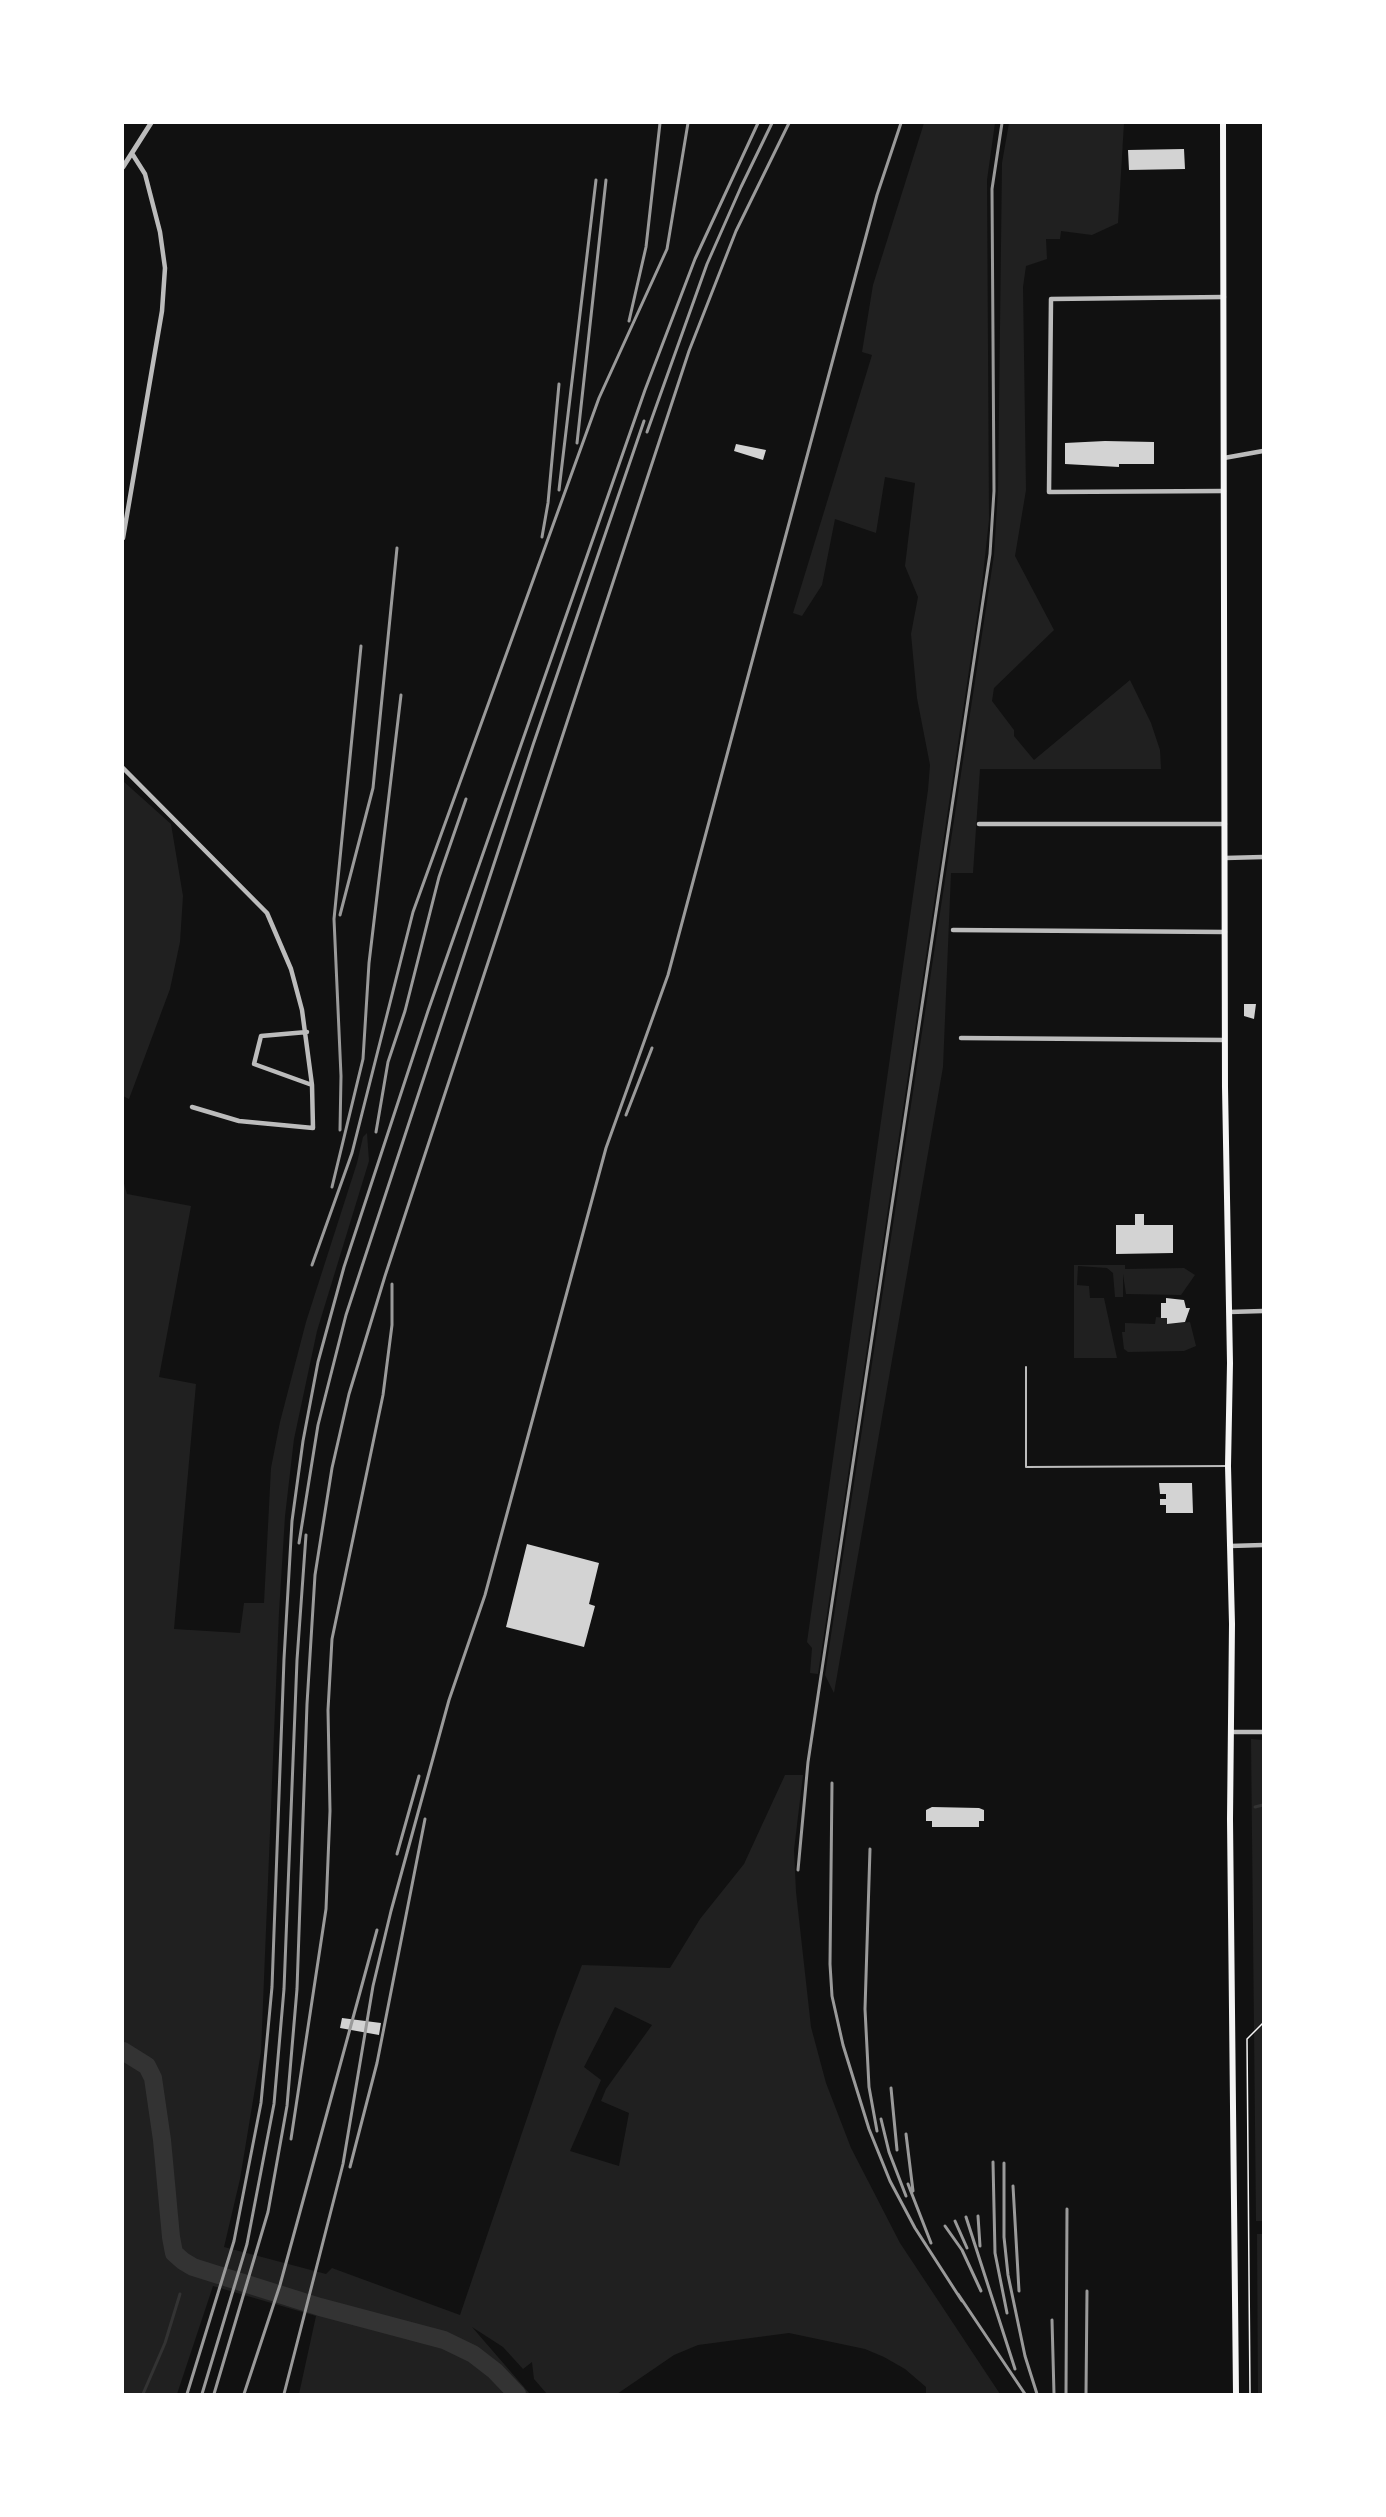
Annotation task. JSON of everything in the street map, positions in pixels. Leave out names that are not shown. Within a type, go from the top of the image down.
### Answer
[{"type":"main road","points":[[1223,123],[1225,1040],[1236,2394]]},
{"type":"street","points":[[123,167],[133,155],[151,123]]},
{"type":"street","points":[[123,538],[162,311],[165,268],[160,232],[145,174],[133,155]]},
{"type":"street","points":[[1224,297],[1051,299],[1049,492],[1224,491]]},
{"type":"street","points":[[1224,458],[1263,451]]},
{"type":"street","points":[[123,768],[267,913],[291,969],[307,1032],[313,1128],[239,1121],[192,1107]]},
{"type":"street","points":[[980,824],[1225,824]]},
{"type":"street","points":[[1225,858],[1263,857]]},
{"type":"street","points":[[953,930],[1225,932]]},
{"type":"street","points":[[307,1032],[261,1036],[254,1064],[312,1085]]},
{"type":"street","points":[[961,1038],[1225,1040]]},
{"type":"street","points":[[1229,1312],[1263,1311]]},
{"type":"street","points":[[1229,1546],[1263,1545]]},
{"type":"street","points":[[1232,1732],[1263,1732]]},
{"type":"lane","points":[[1026,1367],[1026,1467],[1228,1466]]},
{"type":"path","points":[[1250,2394],[1247,2039],[1263,2023]]},
{"type":"shaded area","points":[[924,123],[995,123],[987,180],[989,520],[982,584],[818,1674],[810,1673],[812,1648],[807,1642],[928,790],[930,765],[917,698],[911,634],[918,597],[905,566],[915,483],[885,477],[876,533],[835,519],[822,585],[802,616],[793,613],[872,355],[862,352],[873,285]]},
{"type":"shaded area","points":[[1009,123],[1124,123],[1118,223],[1092,235],[1061,231],[1060,239],[1046,239],[1047,259],[1026,266],[1023,287],[1026,490],[1015,556],[1054,630],[994,688],[992,701],[1014,730],[1014,736],[1034,760],[1130,680],[1151,723],[1160,750],[1161,769],[980,769],[973,873],[951,873],[943,1067],[834,1693],[825,1675],[994,555],[998,490],[1002,163]]},
{"type":"shaded area","points":[[123,781],[171,824],[183,896],[180,942],[170,989],[129,1099],[123,1096]]},
{"type":"shaded area","points":[[367,1133],[369,1161],[317,1331],[294,1439],[285,1516],[279,1612],[261,2052],[240,2179],[224,2247],[326,2274],[332,2268],[460,2315],[557,2030],[582,1965],[670,1968],[700,1919],[744,1864],[785,1775],[803,1775],[794,1850],[796,1892],[811,2027],[826,2083],[851,2148],[900,2243],[1000,2394],[926,2394],[926,2387],[905,2369],[884,2357],[865,2349],[789,2333],[698,2345],[674,2355],[617,2394],[547,2394],[534,2379],[532,2362],[523,2369],[503,2347],[472,2327],[530,2394],[299,2394],[316,2316],[213,2286],[177,2394],[123,2394],[123,1180],[127,1194],[191,1206],[159,1377],[196,1384],[174,1629],[240,1633],[244,1603],[264,1603],[271,1468],[280,1422],[306,1322],[357,1163],[363,1137]],"holes":[[[615,2007],[652,2025],[606,2089],[601,2101],[629,2113],[619,2166],[570,2151],[601,2080],[584,2067]]]},
{"type":"shaded area","points":[[1074,1265],[1125,1265],[1125,1269],[1184,1268],[1195,1275],[1181,1295],[1126,1294],[1123,1274],[1123,1297],[1115,1297],[1113,1273],[1107,1268],[1078,1266],[1077,1285],[1089,1286],[1090,1298],[1104,1298],[1117,1358],[1074,1358]]},
{"type":"shaded area","points":[[1156,1317],[1167,1318],[1167,1324],[1190,1322],[1196,1346],[1184,1351],[1128,1352],[1124,1349],[1122,1332],[1125,1332],[1125,1323],[1155,1324]]},
{"type":"shaded area","points":[[1251,1739],[1263,1740],[1263,2221],[1256,2221]]},
{"type":"shaded area","points":[[1257,2234],[1263,2234],[1263,2394],[1258,2394]]},
{"type":"building","points":[[1184,149],[1185,169],[1129,170],[1128,150]]},
{"type":"building","points":[[1154,442],[1154,464],[1119,464],[1119,467],[1065,464],[1065,443]]},
{"type":"building","points":[[736,444],[766,450],[763,460],[734,451]]},
{"type":"building","points":[[1244,1004],[1256,1004],[1254,1019],[1244,1016]]},
{"type":"building","points":[[1135,1214],[1144,1214],[1144,1225],[1173,1225],[1173,1253],[1116,1254],[1116,1225],[1135,1225]]},
{"type":"building","points":[[1166,1298],[1184,1300],[1186,1308],[1190,1308],[1185,1322],[1167,1324],[1167,1318],[1161,1318],[1161,1303],[1166,1303]]},
{"type":"building","points":[[1159,1483],[1192,1483],[1193,1513],[1166,1513],[1166,1505],[1160,1505],[1160,1499],[1166,1499],[1166,1494],[1160,1494]]},
{"type":"building","points":[[527,1544],[599,1563],[589,1604],[595,1606],[584,1647],[506,1627]]},
{"type":"building","points":[[932,1807],[979,1808],[984,1810],[984,1821],[979,1821],[979,1827],[932,1827],[932,1821],[926,1821],[926,1810]]},
{"type":"building","points":[[342,2018],[381,2023],[379,2035],[340,2028]]},
{"type":"waterway","points":[[1255,1807],[1263,1805]]},
{"type":"waterway","points":[[123,2051],[147,2066],[153,2078],[162,2140],[171,2237],[174,2253],[183,2261],[193,2267],[320,2307],[444,2340],[473,2354],[495,2371],[517,2394]]},
{"type":"waterway","points":[[143,2394],[165,2343],[180,2294]]},
{"type":"railway","points":[[629,321],[646,247],[660,123]]},
{"type":"railway","points":[[312,1265],[352,1153],[413,912],[599,398],[667,249],[688,123]]},
{"type":"railway","points":[[187,2394],[234,2241],[261,2103],[272,1987],[284,1659],[292,1521],[303,1441],[318,1362],[344,1267],[428,1011],[645,390],[695,259],[758,123]]},
{"type":"railway","points":[[647,432],[707,264],[772,123]]},
{"type":"railway","points":[[214,2394],[268,2212],[287,2106],[297,1989],[307,1704],[315,1575],[332,1468],[349,1394],[385,1276],[689,351],[736,231],[789,123]]},
{"type":"railway","points":[[284,2394],[343,2164],[373,1986],[391,1911],[449,1700],[485,1595],[606,1148],[668,975],[877,195],[901,123]]},
{"type":"railway","points":[[798,1870],[808,1762],[990,554],[994,491],[992,189],[1002,123]]},
{"type":"railway","points":[[559,490],[596,180]]},
{"type":"railway","points":[[577,443],[606,180]]},
{"type":"railway","points":[[542,537],[548,503],[559,384]]},
{"type":"railway","points":[[299,1543],[318,1425],[346,1315],[533,745],[644,421]]},
{"type":"railway","points":[[340,915],[373,788],[397,548]]},
{"type":"railway","points":[[340,1130],[341,1076],[334,919],[361,646]]},
{"type":"railway","points":[[332,1187],[363,1059],[369,963],[401,695]]},
{"type":"railway","points":[[376,1132],[388,1062],[405,1011],[439,877],[466,799]]},
{"type":"railway","points":[[626,1115],[652,1048]]},
{"type":"railway","points":[[291,2139],[326,1909],[330,1811],[328,1710],[332,1639],[383,1395],[392,1325],[392,1284]]},
{"type":"railway","points":[[202,2394],[247,2244],[274,2104],[284,1989],[297,1660],[306,1535]]},
{"type":"railway","points":[[397,1854],[419,1776]]},
{"type":"railway","points":[[832,1783],[830,1964],[832,1996],[843,2045],[869,2129],[890,2181],[915,2228],[962,2301]]},
{"type":"railway","points":[[350,2167],[377,2063],[425,1819]]},
{"type":"railway","points":[[870,1849],[865,2009],[869,2087],[877,2131]]},
{"type":"railway","points":[[244,2394],[280,2285],[377,1930]]},
{"type":"railway","points":[[891,2088],[897,2150]]},
{"type":"railway","points":[[881,2119],[889,2152],[906,2196]]},
{"type":"railway","points":[[906,2134],[913,2191]]},
{"type":"railway","points":[[993,2162],[995,2253],[1007,2313]]},
{"type":"railway","points":[[1004,2163],[1004,2237],[1008,2275],[1025,2356],[1037,2394]]},
{"type":"railway","points":[[908,2184],[931,2243]]},
{"type":"railway","points":[[1013,2186],[1019,2291]]},
{"type":"railway","points":[[1066,2394],[1067,2209]]},
{"type":"railway","points":[[978,2216],[980,2246]]},
{"type":"railway","points":[[966,2217],[1015,2369]]},
{"type":"railway","points":[[955,2221],[967,2248]]},
{"type":"railway","points":[[945,2226],[962,2250],[981,2291]]},
{"type":"railway","points":[[1086,2394],[1087,2291]]},
{"type":"railway","points":[[958,2294],[1025,2394]]},
{"type":"railway","points":[[1052,2320],[1054,2394]]}]
